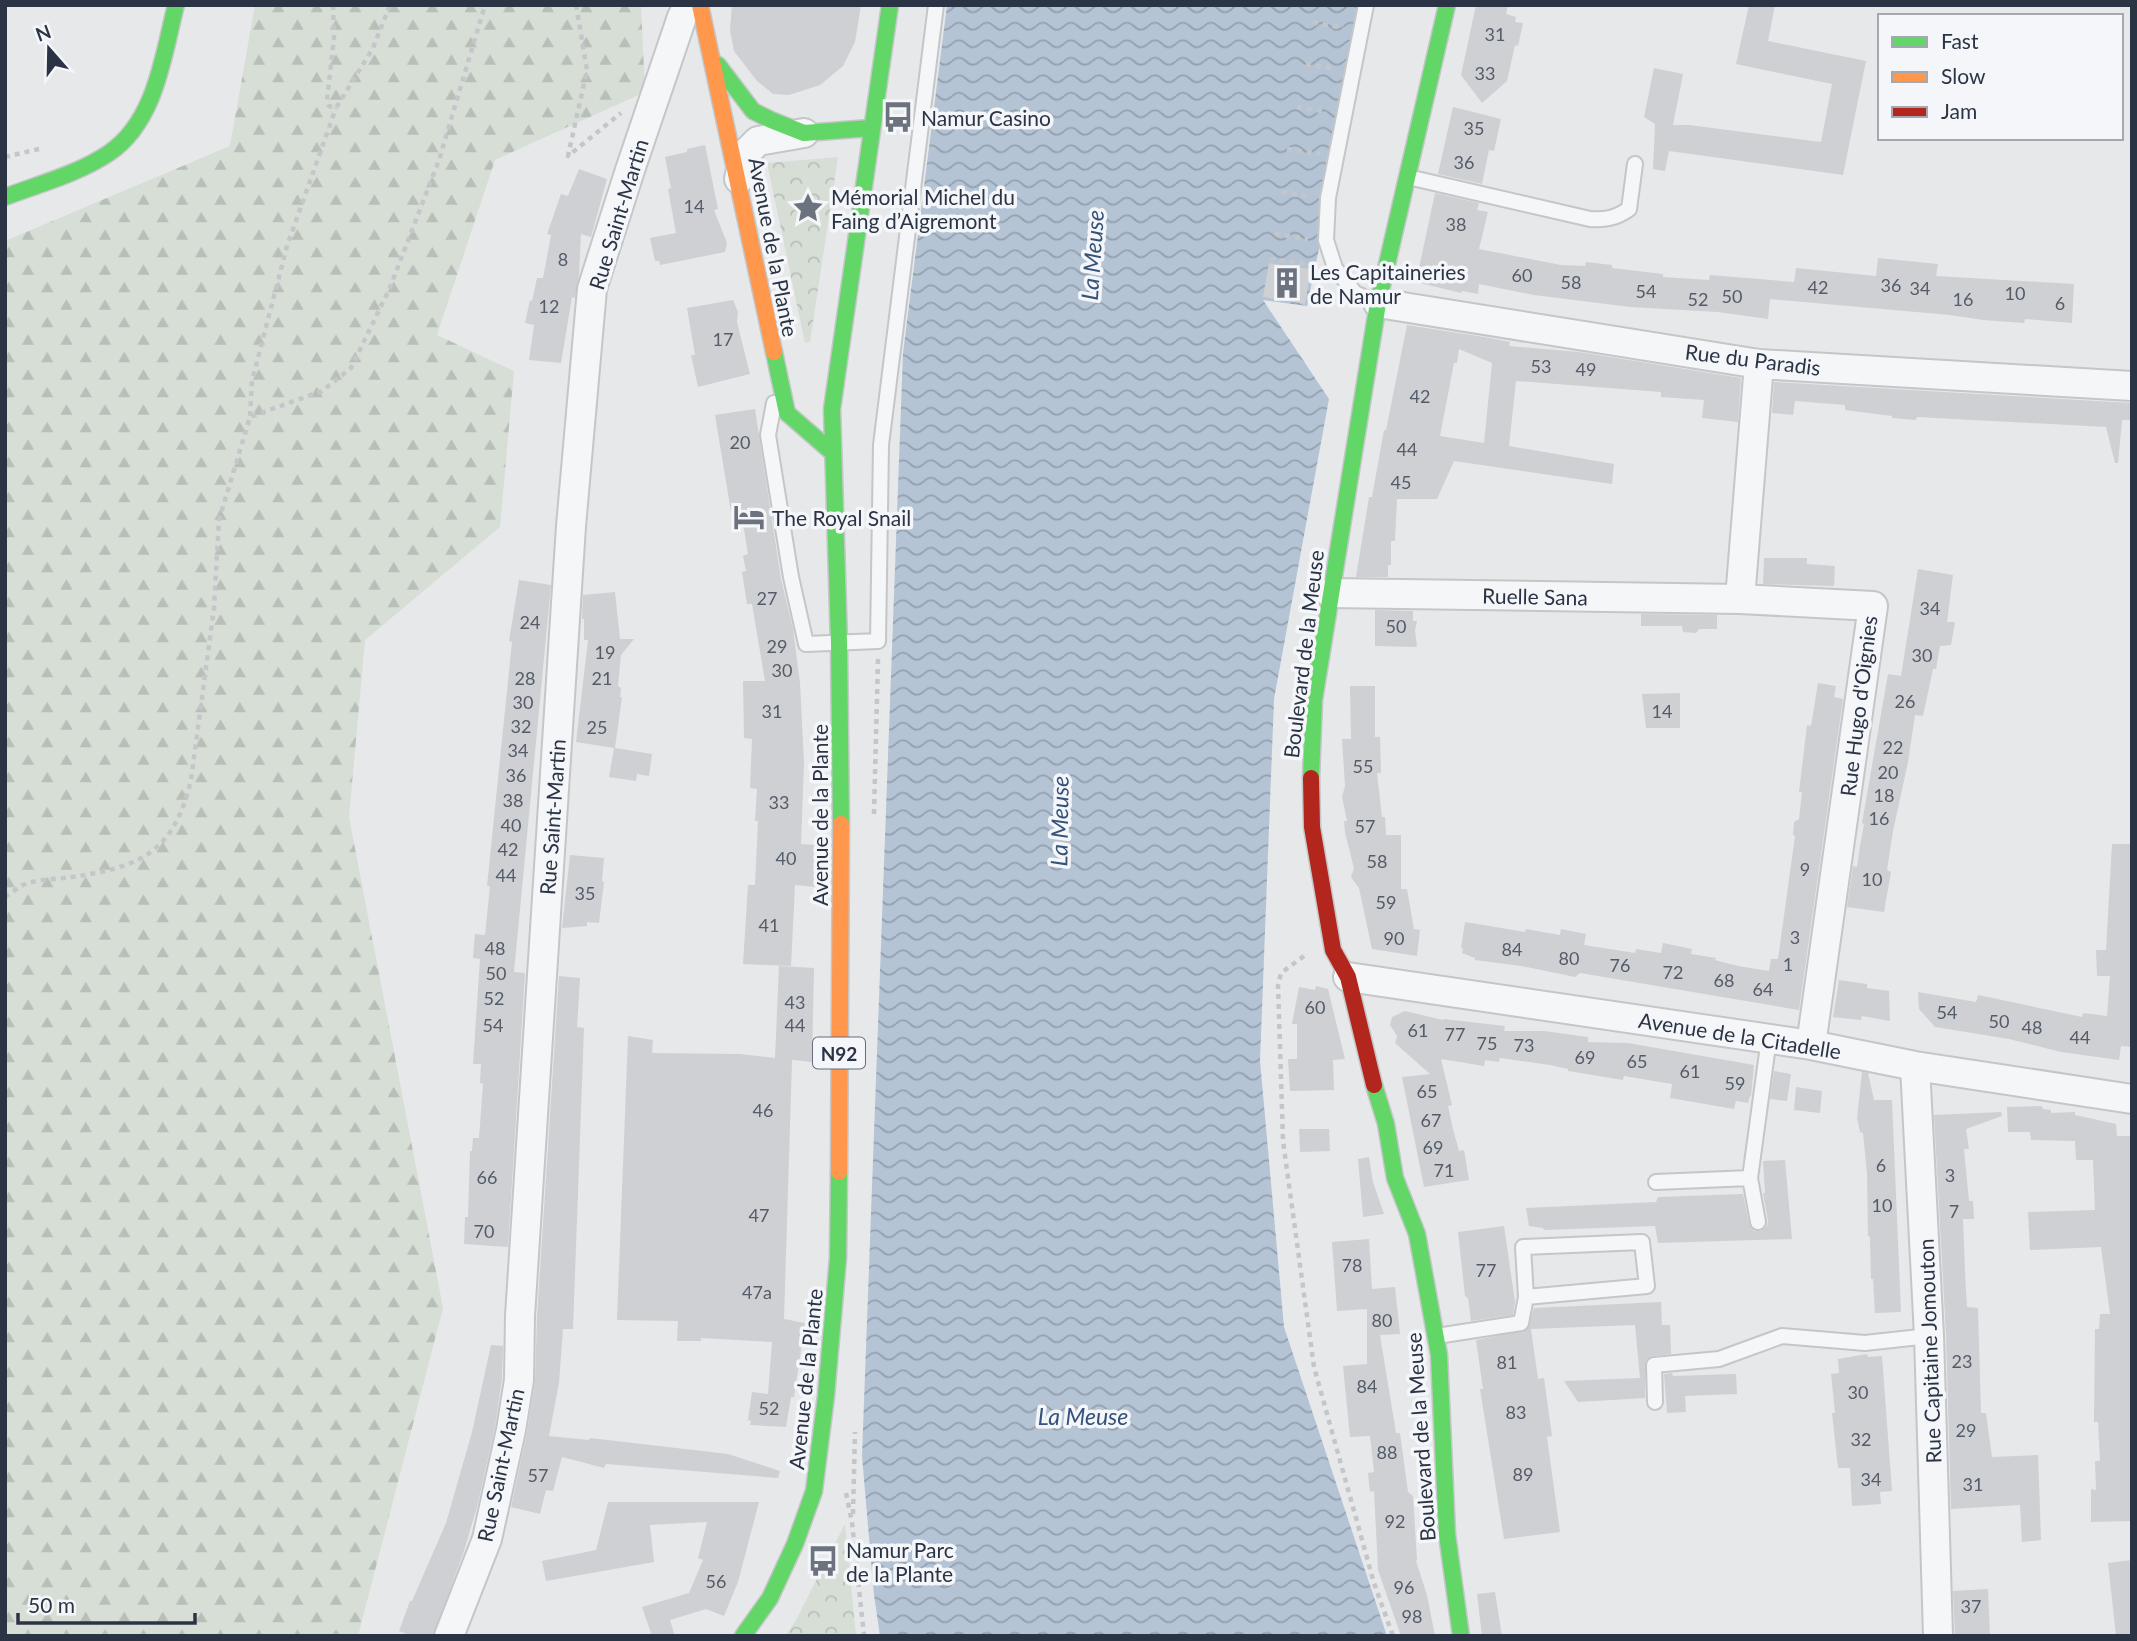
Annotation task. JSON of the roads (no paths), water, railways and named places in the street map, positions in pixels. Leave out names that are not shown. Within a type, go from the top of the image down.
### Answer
[{"type":"main road","points":[[5,197],[102,157],[119,146],[147,107],[176,5]]},
{"type":"main road","name":"Avenue de la Plante","points":[[700,5],[787,413],[833,453],[839,643],[841,870],[838,1258],[827,1396],[814,1492],[795,1544],[770,1598],[743,1636]]},
{"type":"main road","name":"N92","points":[[833,453],[832,409],[890,5]]},
{"type":"main road","name":"Boulevard de la Meuse","points":[[1447,5],[1378,303],[1314,700],[1310,789],[1312,827],[1333,950],[1348,977],[1370,1071],[1386,1124],[1395,1178],[1417,1234],[1436,1336],[1447,1534],[1461,1636]]},
{"type":"main road","points":[[712,59],[753,111],[804,133],[871,128]]},
{"type":"main road","points":[[779,378],[809,405],[832,409]]},
{"type":"street","name":"Rue Saint-Martin","points":[[449,1636],[487,1539],[519,1380],[520,1316],[571,527],[592,289],[682,17],[689,5]]},
{"type":"street","points":[[739,179],[744,155],[758,141],[804,133]]},
{"type":"street","name":"Rue du Paradis","points":[[1378,303],[1759,364],[2132,386]]},
{"type":"street","points":[[1740,599],[1759,364]]},
{"type":"street","name":"Ruelle Sana","points":[[1330,593],[1740,599]]},
{"type":"street","name":"Rue Hugo d'Oignies","points":[[1740,599],[1873,607],[1811,1045]]},
{"type":"street","name":"Avenue de la Citadelle","points":[[1348,977],[1769,1038],[1915,1066],[2132,1099]]},
{"type":"street","name":"Rue Capitaine Jomouton","points":[[1915,1066],[1930,1336],[1938,1636]]},
{"type":"lane","points":[[779,378],[768,435],[791,577],[806,644],[878,641],[881,445],[936,5]]},
{"type":"lane","points":[[1366,5],[1328,198],[1326,240],[1335,268],[1354,293],[1378,303]]},
{"type":"lane","points":[[1407,177],[1590,219],[1605,220],[1618,217],[1629,209],[1635,164]]},
{"type":"lane","points":[[1758,1222],[1750,1178],[1769,1038]]},
{"type":"lane","points":[[1656,1182],[1750,1178]]},
{"type":"lane","points":[[1436,1336],[1521,1323],[1526,1297],[1523,1247],[1642,1242],[1647,1286],[1526,1297]]},
{"type":"lane","points":[[1655,1402],[1654,1365],[1719,1359],[1782,1336],[1865,1343],[1930,1336]]},
{"type":"water","name":"La Meuse","points":[[947,5],[1370,5],[1307,306],[1263,300],[1329,399],[1274,699],[1260,1061],[1284,1327],[1387,1636],[880,1636],[862,1456],[903,353]]},
{"type":"place","name":"Namur Casino","points":[[898,117]]},
{"type":"place","name":"Mémorial Michel du Faing d’Aigremont","points":[[808,208]]},
{"type":"place","name":"Les Capitaineries de Namur","points":[[1287,283]]},
{"type":"place","name":"The Royal Snail","points":[[749,517]]},
{"type":"place","name":"Namur Parc de la Plante","points":[[823,1561]]}]
